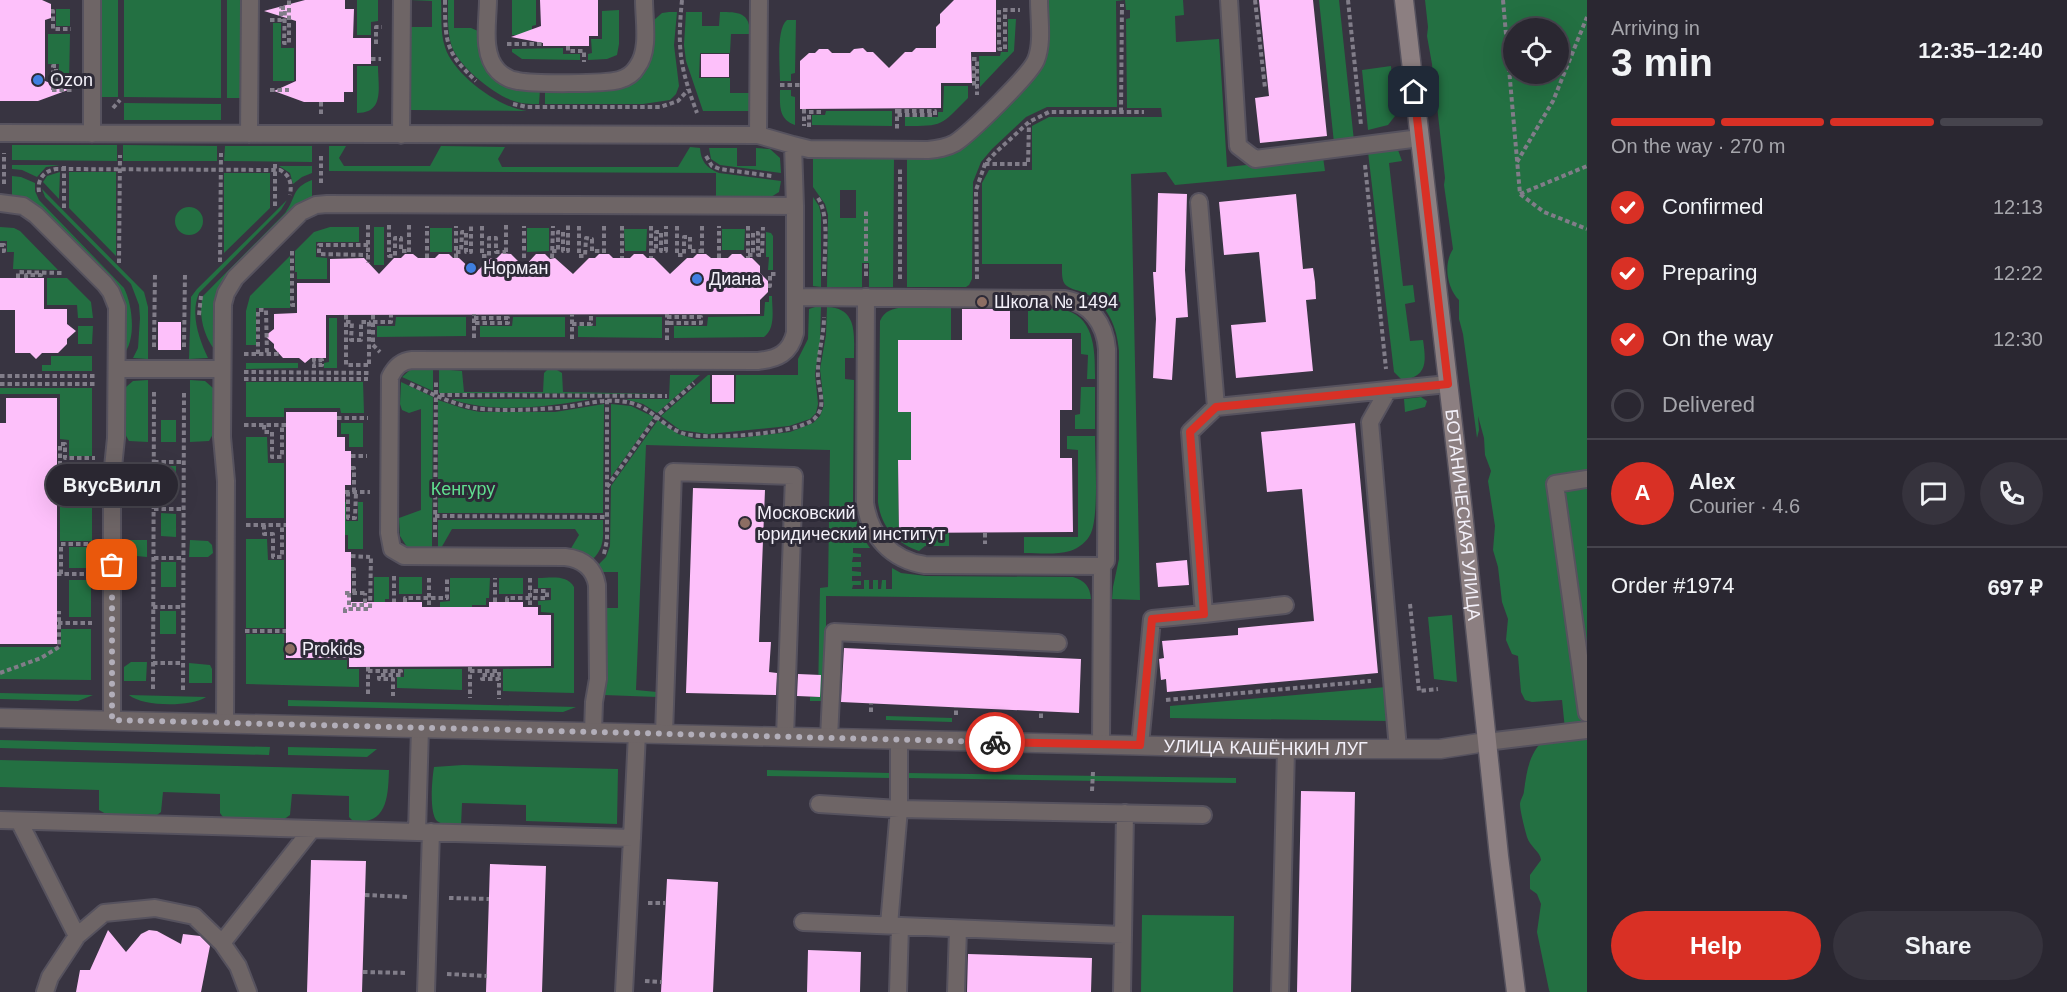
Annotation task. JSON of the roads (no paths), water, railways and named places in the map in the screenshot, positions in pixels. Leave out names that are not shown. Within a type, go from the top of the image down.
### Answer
[{"type":"main road","name":"БОТАНИЧЕСКАЯ УЛИЦА","points":[[1404,0],[1516,992]]},
{"type":"street","name":"УЛИЦА КАШЁНКИН ЛУГ","points":[[0,718],[1286,749],[1440,749],[1486,742]]},
{"type":"lane","points":[[92,0],[92,134]]},
{"type":"lane","points":[[249,134],[250,0]]},
{"type":"lane","points":[[401,135],[402,0]]},
{"type":"lane","points":[[488,0],[490,59],[504,76],[525,82],[606,82],[627,76],[638,67],[644,52],[644,0]]},
{"type":"lane","points":[[758,135],[759,0]]},
{"type":"lane","points":[[2,133],[758,135],[809,149],[938,149],[954,143],[967,133],[1034,65],[1038,55],[1039,0]]},
{"type":"lane","points":[[1228,0],[1238,146],[1255,159],[1420,138]]},
{"type":"lane","points":[[593,732],[594,702],[598,679],[597,585],[590,568],[571,558],[404,556],[394,552],[390,545],[390,377],[396,366],[406,361],[766,361],[786,352],[793,340],[796,326],[793,145]]},
{"type":"lane","points":[[1199,201],[1216,407]]},
{"type":"lane","points":[[2,203],[23,206],[32,212],[111,292],[117,312],[116,438],[112,477],[112,720]]},
{"type":"lane","points":[[225,723],[226,481],[222,437],[222,309],[226,293],[235,278],[301,212],[321,205],[795,206]]},
{"type":"lane","points":[[796,297],[1055,298],[1076,301],[1093,313],[1103,330],[1107,349],[1107,549],[1106,561],[1102,566],[1101,744]]},
{"type":"lane","points":[[866,297],[865,502],[870,526],[885,546],[904,560],[925,565],[1102,566]]},
{"type":"lane","points":[[117,369],[184,369],[222,366]]},
{"type":"lane","points":[[1204,614],[1190,432],[1216,407],[1448,384]]},
{"type":"lane","points":[[1388,390],[1370,422],[1398,749]]},
{"type":"lane","points":[[664,734],[674,472],[794,476],[785,737]]},
{"type":"lane","points":[[1587,479],[1555,484],[1587,713]]},
{"type":"lane","points":[[1140,745],[1152,619],[1285,605]]},
{"type":"lane","points":[[829,738],[834,632],[1058,643]]},
{"type":"lane","points":[[420,728],[424,832],[436,897],[434,974],[426,992]]},
{"type":"lane","points":[[1486,742],[1587,730]]},
{"type":"lane","points":[[624,992],[637,733]]},
{"type":"lane","points":[[898,992],[894,926],[899,808],[899,740]]},
{"type":"lane","points":[[1280,992],[1286,749]]},
{"type":"lane","points":[[819,804],[1203,815]]},
{"type":"lane","points":[[1122,992],[1125,813]]},
{"type":"lane","points":[[0,820],[632,838]]},
{"type":"lane","points":[[19,821],[77,936]]},
{"type":"lane","points":[[222,943],[312,829]]},
{"type":"lane","points":[[45,992],[50,976],[77,936],[104,913],[154,908],[194,916],[222,943],[238,966],[248,992]]},
{"type":"lane","points":[[803,922],[1123,935]]},
{"type":"lane","points":[[956,992],[958,928]]},
{"type":"place","name":"Ozon","points":[[38,80]]},
{"type":"place","name":"Норман","points":[[471,268]]},
{"type":"place","name":"Диана","points":[[697,279]]},
{"type":"place","name":"Школа № 1494","points":[[982,302]]},
{"type":"place","name":"Московский юридический институт","points":[[745,523]]},
{"type":"place","name":"ВкусВилл","points":[[112,565]]},
{"type":"place","name":"Prokids","points":[[290,649]]},
{"type":"park label","name":"Кенгуру","points":[[463,489]]}]
